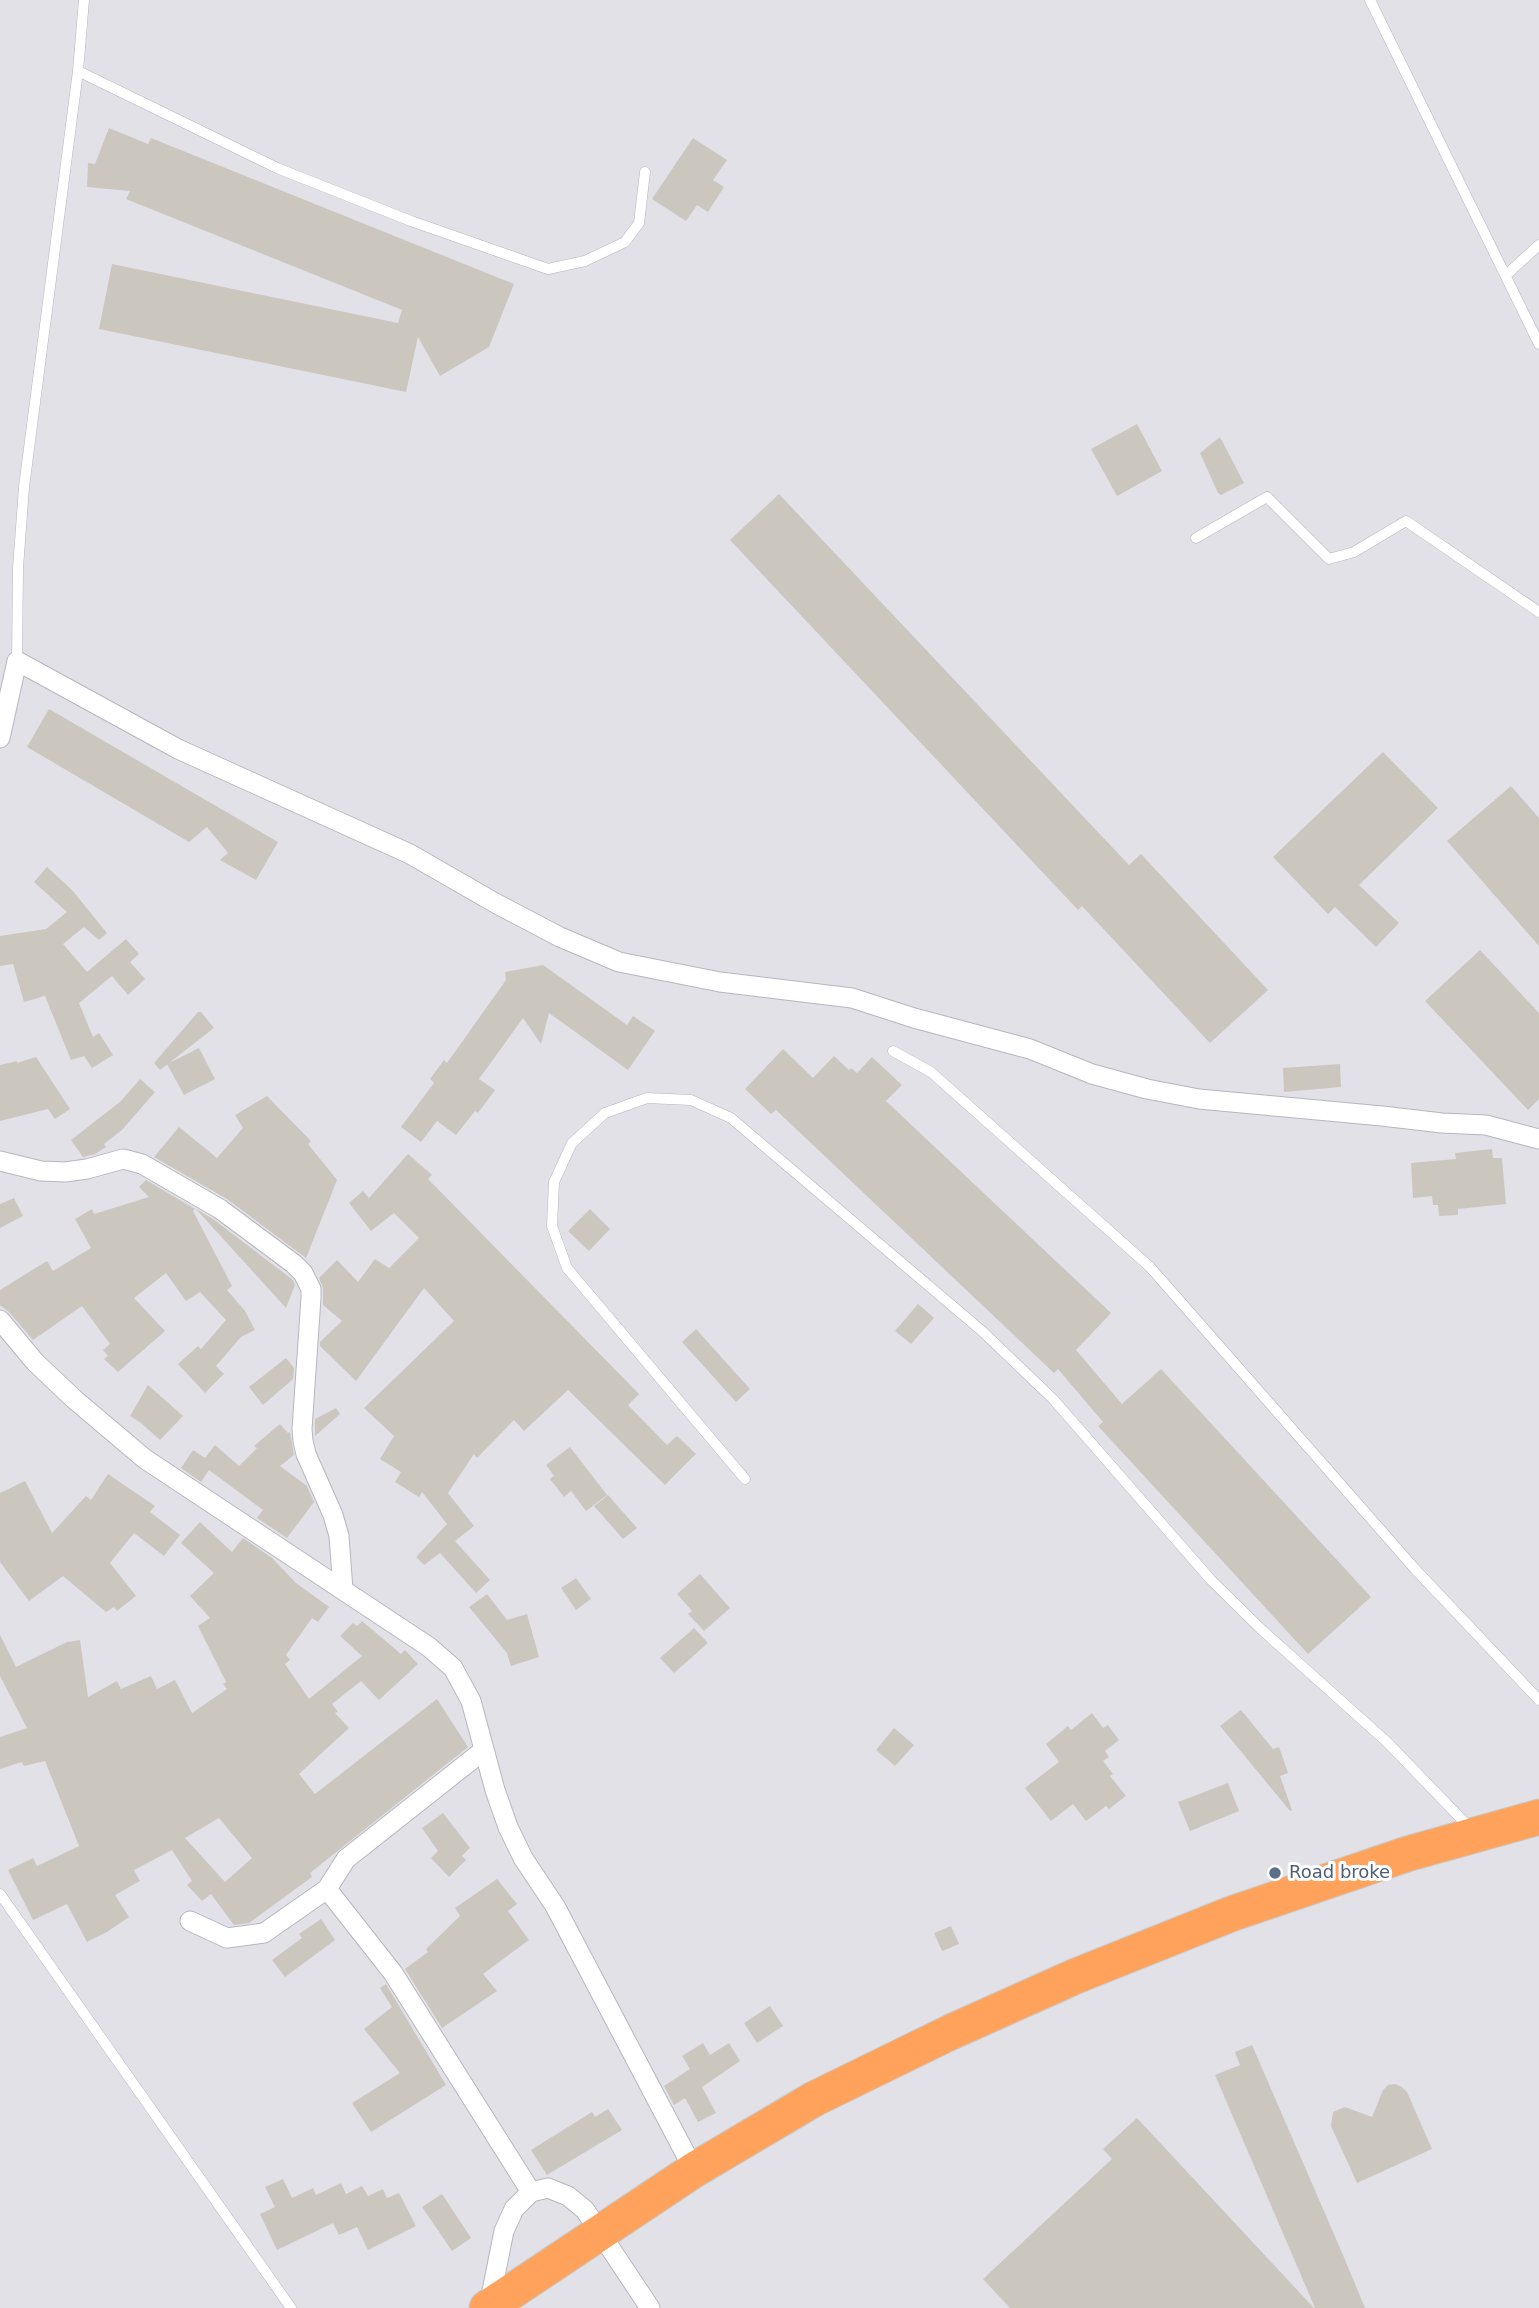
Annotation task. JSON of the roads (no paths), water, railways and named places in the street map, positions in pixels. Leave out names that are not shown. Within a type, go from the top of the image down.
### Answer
[{"type":"highway","points":[[488,2308],[694,2170],[814,2099],[951,2032],[1076,1976],[1231,1914],[1396,1857],[1539,1817]]},
{"type":"street","points":[[0,738],[17,661],[178,749],[410,854],[497,904],[561,937],[619,962],[720,982],[852,998],[914,1018],[1030,1049],[1092,1074],[1199,1100],[1486,1125],[1539,1139]]},
{"type":"street","points":[[0,1161],[41,1171],[65,1172],[88,1169],[123,1159],[142,1164],[220,1209],[303,1273],[311,1289],[303,1441],[306,1454],[334,1515],[339,1536],[343,1590]]},
{"type":"street","points":[[0,1320],[34,1362],[145,1459],[429,1647],[453,1668],[471,1701],[503,1815],[523,1858],[555,1906],[694,2170]]},
{"type":"street","points":[[190,1921],[227,1938],[264,1933],[327,1889],[345,1859],[484,1751]]},
{"type":"street","points":[[327,1889],[393,1973],[531,2192]]},
{"type":"street","points":[[488,2308],[504,2231],[514,2209],[531,2192],[548,2188],[568,2196],[585,2210],[650,2308]]},
{"type":"lane","points":[[17,661],[18,568],[24,486],[78,71],[84,0]]},
{"type":"lane","points":[[1370,0],[1539,344]]},
{"type":"lane","points":[[78,71],[277,168],[411,221],[548,269],[585,261],[625,242],[639,223],[645,172]]},
{"type":"lane","points":[[1506,275],[1539,245]]},
{"type":"lane","points":[[1196,538],[1267,497],[1329,559],[1354,552],[1406,521],[1539,612]]},
{"type":"lane","points":[[893,1051],[931,1072],[1150,1267],[1416,1569],[1539,1700]]},
{"type":"lane","points":[[745,1479],[567,1268],[552,1226],[554,1182],[572,1143],[605,1113],[647,1098],[691,1100],[731,1118],[982,1331],[1053,1399],[1211,1580],[1263,1631],[1387,1742],[1476,1833]]},
{"type":"lane","points":[[0,1894],[291,2308]]},
{"type":"place","name":"Road broke","points":[[1275,1873]]}]
